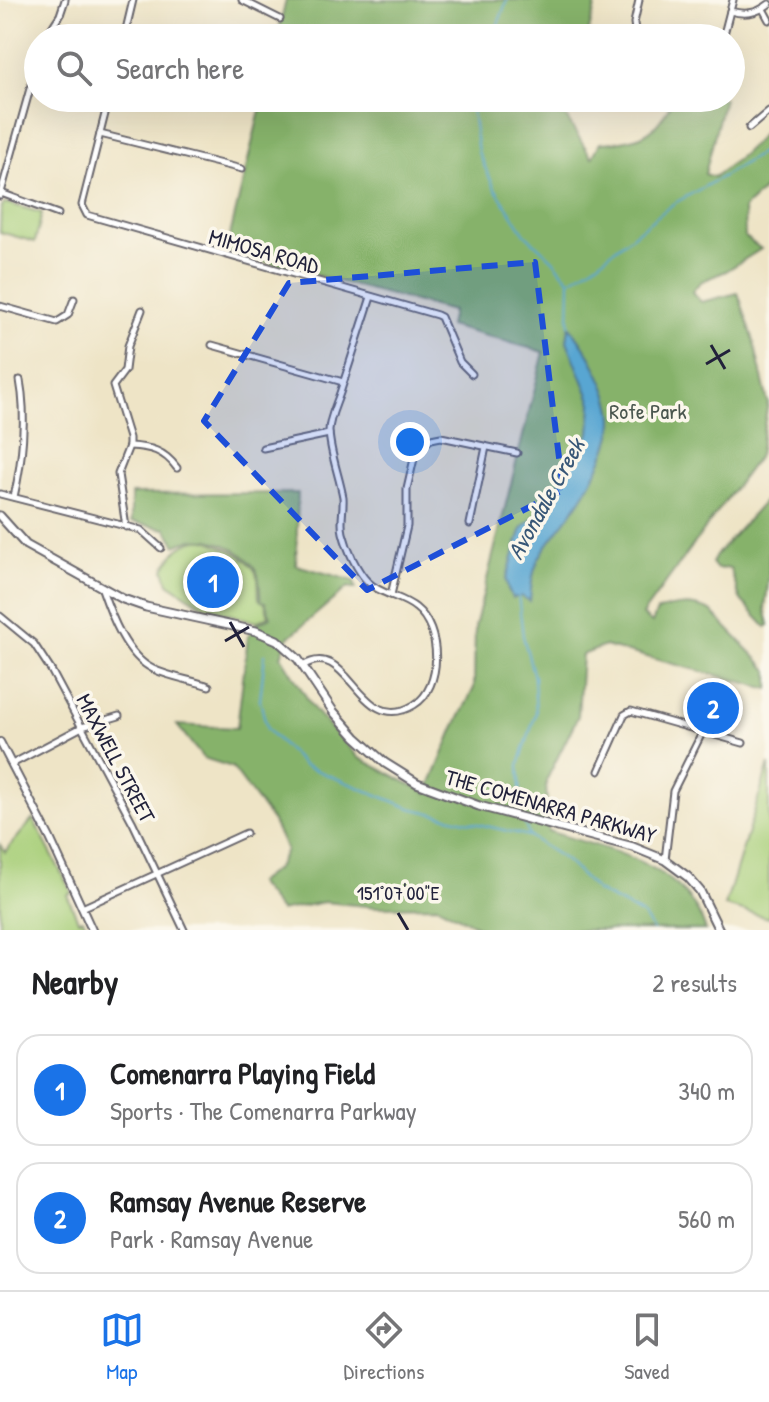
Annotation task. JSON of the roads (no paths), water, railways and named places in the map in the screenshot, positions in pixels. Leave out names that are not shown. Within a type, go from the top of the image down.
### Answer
[{"type":"main road","name":"THE COMENARRA PARKWAY","points":[[0,516],[26,545],[102,588],[146,607],[268,635],[288,648],[333,711],[356,737],[385,763],[417,783],[479,806],[633,847],[665,860],[688,877],[700,891],[719,930]]},
{"type":"street","points":[[54,24],[65,0]]},
{"type":"street","points":[[127,24],[133,0]]},
{"type":"street","points":[[242,0],[280,19]]},
{"type":"street","points":[[634,24],[639,0]]},
{"type":"street","points":[[727,24],[733,0]]},
{"type":"street","points":[[730,11],[747,14],[769,4]]},
{"type":"street","points":[[763,9],[769,20]]},
{"type":"street","points":[[24,109],[0,194],[58,214]]},
{"type":"street","points":[[749,128],[768,111]]},
{"type":"street","points":[[106,112],[100,134],[242,169]]},
{"type":"street","name":"MIMOSA ROAD","points":[[100,134],[82,205],[84,213],[94,219],[437,315],[460,362],[472,374]]},
{"type":"street","points":[[303,666],[315,659],[330,661],[363,697],[378,708],[402,710],[417,704],[432,683],[434,658],[425,619],[417,608],[375,588],[364,577],[342,530],[343,497],[329,434],[330,424],[371,297]]},
{"type":"street","points":[[0,306],[57,322],[68,315],[74,299]]},
{"type":"street","points":[[126,527],[118,474],[129,446],[113,386],[125,370],[128,346],[142,310]]},
{"type":"street","points":[[212,345],[343,382]]},
{"type":"street","points":[[14,497],[23,395],[20,380]]},
{"type":"street","points":[[263,448],[329,434]]},
{"type":"street","points":[[391,595],[407,526],[407,489],[416,450],[431,439],[441,437],[517,453]]},
{"type":"street","points":[[129,446],[149,447],[168,456],[177,468]]},
{"type":"street","points":[[470,524],[486,447]]},
{"type":"street","points":[[0,494],[145,532],[161,548]]},
{"type":"street","points":[[102,588],[125,640],[145,664],[154,670],[209,686]]},
{"type":"street","name":"MAXWELL STREET","points":[[0,616],[43,657],[158,874],[184,930]]},
{"type":"street","points":[[599,771],[627,712],[631,711],[743,743]]},
{"type":"street","points":[[12,764],[82,727],[119,716]]},
{"type":"street","points":[[665,860],[673,791],[703,731]]},
{"type":"street","points":[[0,742],[50,838],[92,930]]},
{"type":"street","points":[[82,908],[246,833]]},
{"type":"water","points":[[569,326],[604,384],[612,409],[612,431],[591,482],[537,563],[530,601],[521,596],[513,598],[506,580],[522,528],[544,509],[590,433],[592,403],[567,341]]},
{"type":"waterway","name":"Avondale Creek","points":[[498,24],[507,0]]},
{"type":"waterway","name":"Avondale Creek","points":[[472,112],[478,152],[494,187],[525,234],[570,281],[569,325]]},
{"type":"waterway","points":[[571,280],[673,204],[762,152],[769,143]]},
{"type":"waterway","name":"Avondale Creek","points":[[518,595],[523,636],[534,677],[536,713],[519,765],[521,805]]},
{"type":"waterway","points":[[265,654],[260,700],[267,729],[303,765],[410,808],[529,836]]},
{"type":"waterway","name":"Avondale Creek","points":[[524,822],[529,836],[565,860],[597,891],[643,915],[653,930]]},
{"type":"place","name":"Comenarra Playing Field","points":[[213,582]]},
{"type":"place","name":"Ramsay Avenue Reserve","points":[[713,708]]},
{"type":"park label","name":"Rofe Park","points":[[648,411]]}]
